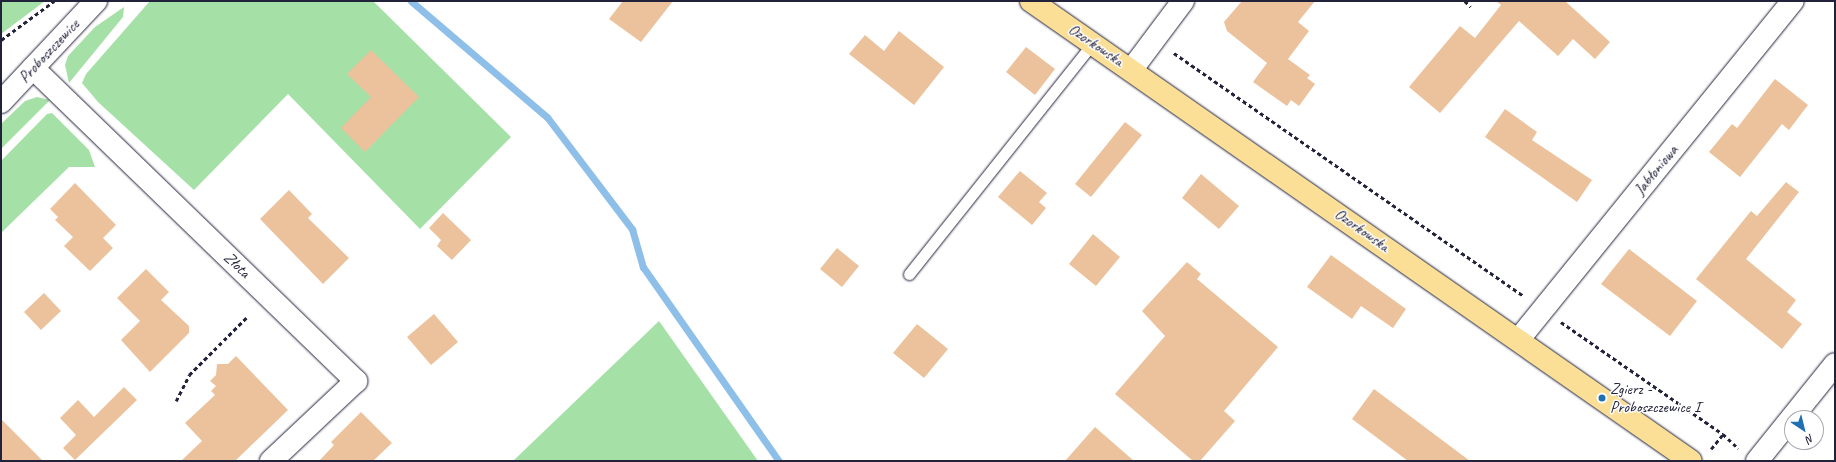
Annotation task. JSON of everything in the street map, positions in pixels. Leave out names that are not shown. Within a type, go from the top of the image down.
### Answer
[{"type":"main road","name":"Ozorkowska","points":[[1031,1],[1519,339],[1691,461]]},
{"type":"street","name":"Proboszczewice","points":[[1,102],[96,1]]},
{"type":"street","points":[[1132,70],[1183,1]]},
{"type":"street","name":"Jabłoniowa","points":[[1519,339],[1793,1]]},
{"type":"street","name":"Złota","points":[[33,68],[356,381],[271,461]]},
{"type":"street","points":[[1750,456],[1835,364]]},
{"type":"lane","points":[[908,274],[1093,43]]},
{"type":"path","points":[[1,40],[54,1]]},
{"type":"path","points":[[1465,1],[1472,7]]},
{"type":"path","points":[[1154,39],[1526,298]]},
{"type":"path","points":[[176,401],[189,375],[246,318]]},
{"type":"path","points":[[1556,318],[1723,434],[1750,456]]},
{"type":"green space","points":[[1,1],[45,1],[1,34]]},
{"type":"green space","points":[[150,1],[373,1],[511,137],[420,229],[288,94],[194,190],[98,102],[82,83],[86,74]]},
{"type":"green space","points":[[124,7],[123,17],[69,83],[65,65],[68,56],[95,27]]},
{"type":"green space","points":[[37,97],[50,100],[1,149],[1,124],[25,101]]},
{"type":"green space","points":[[52,113],[89,150],[95,167],[69,167],[1,233],[1,161],[47,114]]},
{"type":"green space","points":[[659,321],[758,461],[513,461]]},
{"type":"building","points":[[623,1],[673,1],[641,42],[609,19]]},
{"type":"building","points":[[1242,1],[1315,1],[1298,22],[1309,31],[1288,59],[1310,75],[1307,78],[1315,84],[1299,106],[1291,100],[1287,106],[1253,82],[1267,63],[1227,31],[1224,22]]},
{"type":"building","points":[[1496,1],[1565,1],[1610,42],[1595,59],[1573,39],[1558,56],[1519,21],[1440,113],[1409,87],[1460,26],[1475,38],[1501,5]]},
{"type":"building","points":[[899,31],[944,67],[914,105],[849,54],[865,35],[884,51]]},
{"type":"building","points":[[1026,47],[1055,69],[1035,95],[1006,72]]},
{"type":"building","points":[[371,50],[419,97],[365,152],[341,128],[371,97],[347,74]]},
{"type":"building","points":[[1775,79],[1808,105],[1789,130],[1782,124],[1740,177],[1709,152],[1732,124],[1737,128]]},
{"type":"building","points":[[1505,109],[1537,132],[1532,140],[1592,180],[1577,202],[1485,137]]},
{"type":"building","points":[[1125,122],[1142,135],[1091,197],[1075,184]]},
{"type":"building","points":[[1020,171],[1047,193],[1039,202],[1046,208],[1032,225],[998,197]]},
{"type":"building","points":[[1201,174],[1239,206],[1219,229],[1182,198]]},
{"type":"building","points":[[1786,182],[1799,192],[1746,259],[1796,300],[1787,312],[1802,324],[1782,349],[1696,279],[1751,211],[1757,216]]},
{"type":"building","points":[[75,183],[116,225],[103,238],[113,248],[90,271],[64,246],[73,237],[55,220],[58,217],[50,209]]},
{"type":"building","points":[[289,190],[312,214],[308,218],[349,258],[323,284],[260,219]]},
{"type":"building","points":[[443,213],[471,240],[452,260],[437,246],[441,240],[429,228]]},
{"type":"building","points":[[1093,234],[1120,257],[1096,286],[1069,264]]},
{"type":"building","points":[[837,248],[859,266],[842,287],[820,269]]},
{"type":"building","points":[[1629,249],[1697,301],[1670,336],[1601,284]]},
{"type":"building","points":[[1331,255],[1406,309],[1393,328],[1361,306],[1352,319],[1307,287]]},
{"type":"building","points":[[1187,262],[1201,274],[1197,279],[1278,347],[1224,411],[1235,421],[1200,461],[1193,461],[1115,394],[1165,336],[1142,311]]},
{"type":"building","points":[[146,269],[169,292],[161,300],[189,326],[189,333],[150,372],[121,340],[140,321],[117,298]]},
{"type":"building","points":[[44,293],[61,311],[41,330],[24,312]]},
{"type":"building","points":[[434,314],[458,342],[431,365],[407,337]]},
{"type":"building","points":[[917,324],[948,349],[924,378],[893,353]]},
{"type":"building","points":[[236,356],[288,410],[235,461],[181,461],[202,441],[185,423],[215,395],[211,391],[216,386],[210,381],[216,375],[217,364],[228,364]]},
{"type":"building","points":[[124,387],[137,400],[75,460],[63,448],[76,435],[60,418],[78,400],[94,417]]},
{"type":"building","points":[[1374,389],[1470,461],[1408,461],[1352,419]]},
{"type":"building","points":[[361,412],[392,443],[373,461],[319,461],[334,445],[331,442]]},
{"type":"building","points":[[1,419],[43,461],[1,461]]},
{"type":"building","points":[[1095,427],[1134,461],[1065,461]]},
{"type":"waterway","points":[[411,1],[547,117],[632,229],[643,267],[779,461]]},
{"type":"place","name":"Zgierz - Proboszczewice I","points":[[1602,398]]}]
